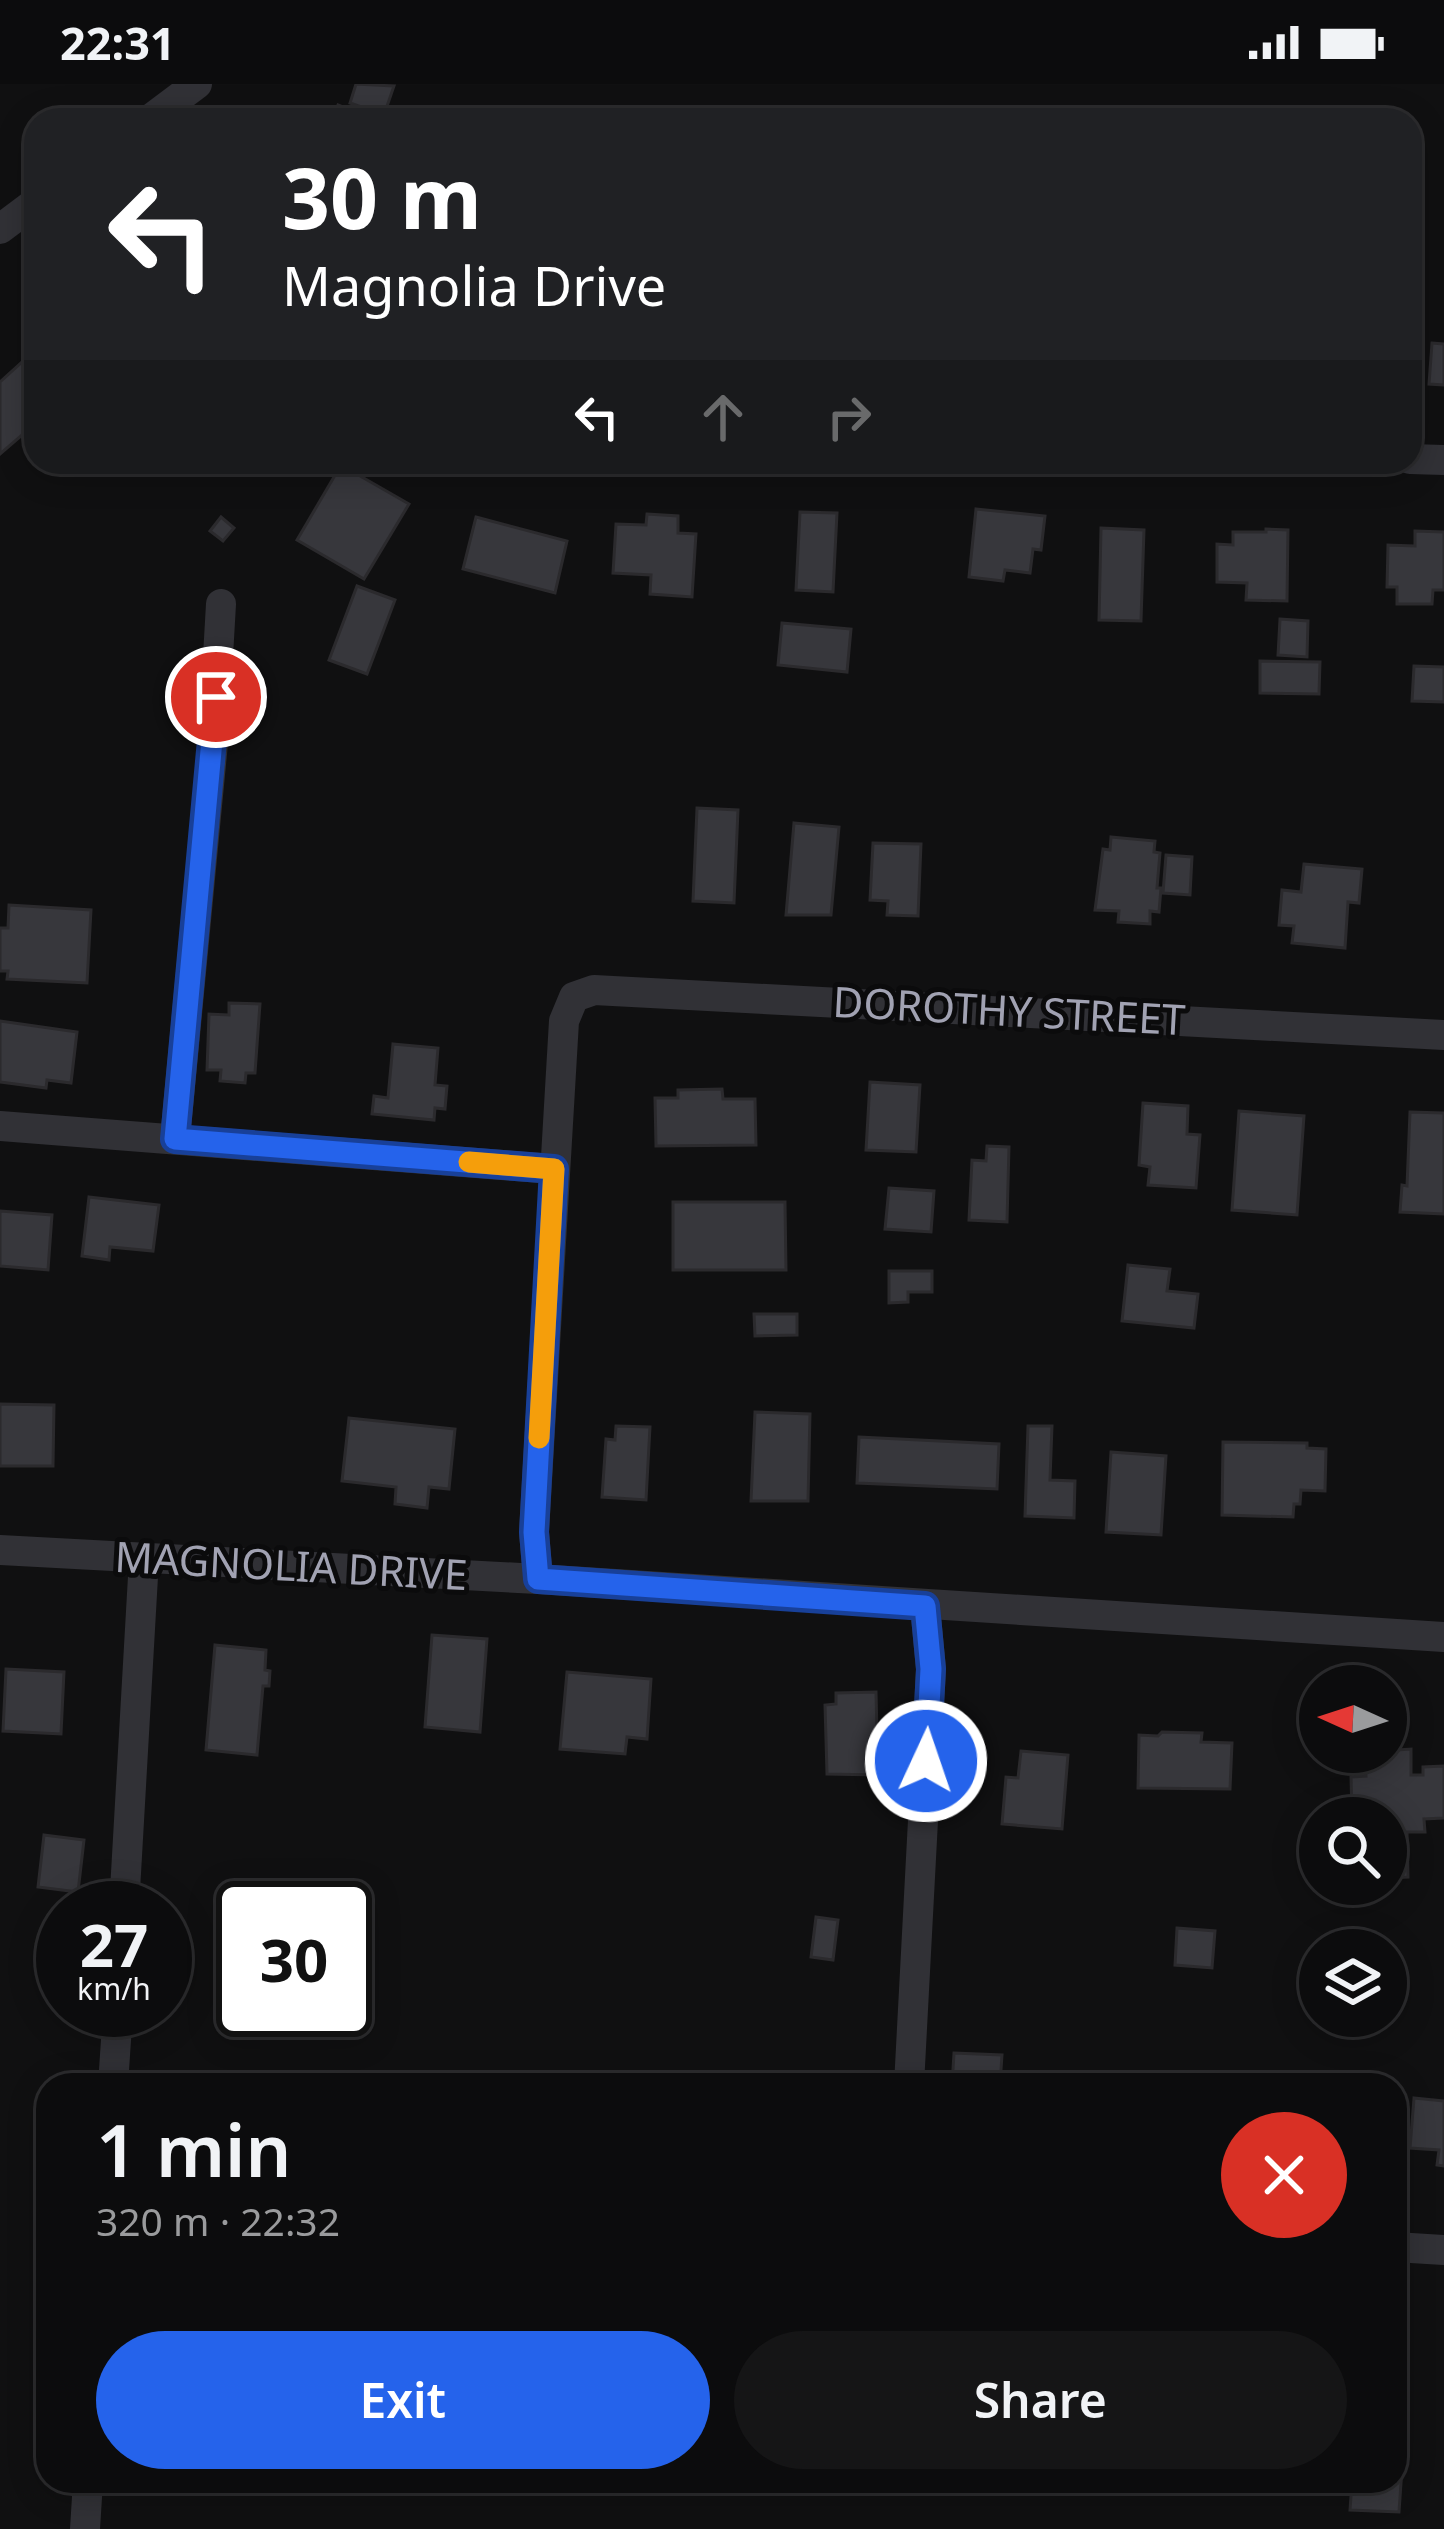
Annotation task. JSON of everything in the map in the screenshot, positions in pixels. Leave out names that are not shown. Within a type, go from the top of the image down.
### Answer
[{"type":"street","points":[[160,108],[197,84]]},
{"type":"street","points":[[175,1139],[213,743],[220,604]]},
{"type":"street","name":"DOROTHY STREET","points":[[554,1169],[565,1021],[574,997],[594,990],[1444,1035]]},
{"type":"street","points":[[0,1126],[554,1169],[534,1532],[538,1579]]},
{"type":"street","name":"MAGNOLIA DRIVE","points":[[0,1550],[1444,1637]]},
{"type":"street","points":[[126,1881],[144,1559]]},
{"type":"street","points":[[910,2073],[931,1669],[925,1606]]},
{"type":"street","points":[[114,2073],[116,2037]]},
{"type":"street","points":[[1407,2248],[1444,2250]]},
{"type":"street","points":[[85,2529],[87,2493]]},
{"type":"building","points":[[356,84],[394,86],[386,108],[350,103]]},
{"type":"building","points":[[1432,343],[1444,344],[1444,385],[1429,384]]},
{"type":"building","points":[[24,360],[24,433],[0,454],[0,382]]},
{"type":"building","points":[[336,474],[357,474],[409,504],[364,579],[297,540]]},
{"type":"building","points":[[976,509],[1045,516],[1041,550],[1033,549],[1030,573],[1005,570],[1003,581],[969,577]]},
{"type":"building","points":[[800,512],[837,513],[833,592],[796,590]]},
{"type":"building","points":[[647,514],[678,516],[678,533],[696,534],[692,597],[650,594],[651,575],[613,573],[616,524],[646,525]]},
{"type":"building","points":[[221,517],[234,528],[223,541],[210,531]]},
{"type":"building","points":[[476,517],[567,541],[555,593],[463,569]]},
{"type":"building","points":[[1101,528],[1144,530],[1141,621],[1099,620]]},
{"type":"building","points":[[1288,530],[1287,601],[1246,600],[1247,583],[1217,582],[1217,544],[1233,545],[1233,532]]},
{"type":"building","points":[[1415,531],[1444,532],[1444,590],[1433,590],[1432,604],[1397,604],[1397,587],[1387,587],[1388,545],[1415,546]]},
{"type":"building","points":[[357,586],[395,600],[367,674],[329,660]]},
{"type":"building","points":[[1280,619],[1308,621],[1307,657],[1278,655]]},
{"type":"building","points":[[782,623],[851,629],[847,672],[778,665]]},
{"type":"building","points":[[1260,661],[1320,662],[1319,694],[1260,693]]},
{"type":"building","points":[[1414,666],[1444,667],[1444,702],[1412,701]]},
{"type":"building","points":[[697,808],[738,810],[734,903],[693,901]]},
{"type":"building","points":[[794,823],[839,827],[831,915],[786,915]]},
{"type":"building","points":[[1111,837],[1155,841],[1154,852],[1160,853],[1157,888],[1161,888],[1159,912],[1150,911],[1150,924],[1118,922],[1119,911],[1095,910],[1103,849],[1110,850]]},
{"type":"building","points":[[873,843],[921,844],[918,916],[887,915],[888,901],[870,900]]},
{"type":"building","points":[[1166,855],[1192,857],[1190,895],[1163,893]]},
{"type":"building","points":[[1304,864],[1362,869],[1359,903],[1348,902],[1345,948],[1292,943],[1294,926],[1279,925],[1282,890],[1301,892]]},
{"type":"building","points":[[9,905],[91,910],[87,983],[7,979],[8,971],[0,971],[0,928],[8,928]]},
{"type":"building","points":[[229,1003],[260,1004],[255,1073],[246,1073],[245,1083],[220,1081],[221,1070],[207,1070],[209,1014],[229,1015]]},
{"type":"building","points":[[0,1021],[77,1032],[71,1083],[47,1080],[46,1088],[0,1082]]},
{"type":"building","points":[[393,1044],[438,1048],[435,1085],[447,1086],[445,1109],[435,1108],[434,1120],[372,1114],[374,1096],[388,1098]]},
{"type":"building","points":[[870,1082],[920,1085],[916,1152],[866,1150]]},
{"type":"building","points":[[722,1089],[723,1099],[755,1099],[756,1145],[656,1146],[655,1098],[678,1098],[678,1090]]},
{"type":"building","points":[[1143,1103],[1188,1106],[1187,1134],[1200,1135],[1196,1188],[1148,1185],[1150,1167],[1139,1165]]},
{"type":"building","points":[[1239,1111],[1304,1116],[1297,1215],[1232,1210]]},
{"type":"building","points":[[1410,1112],[1444,1113],[1444,1214],[1400,1212],[1402,1185],[1407,1186]]},
{"type":"building","points":[[987,1146],[1009,1147],[1007,1222],[969,1220],[972,1160],[986,1161]]},
{"type":"building","points":[[889,1188],[934,1191],[931,1232],[885,1229]]},
{"type":"building","points":[[89,1197],[159,1205],[153,1251],[110,1247],[109,1260],[82,1256]]},
{"type":"building","points":[[673,1202],[785,1202],[786,1270],[673,1270]]},
{"type":"building","points":[[0,1211],[52,1215],[48,1270],[0,1266]]},
{"type":"building","points":[[1128,1265],[1170,1269],[1167,1291],[1198,1294],[1194,1328],[1122,1321]]},
{"type":"building","points":[[889,1271],[932,1271],[932,1292],[908,1292],[908,1302],[889,1303]]},
{"type":"building","points":[[754,1314],[797,1314],[797,1335],[755,1336]]},
{"type":"building","points":[[0,1404],[54,1405],[53,1466],[0,1466]]},
{"type":"building","points":[[755,1412],[810,1414],[808,1501],[751,1501]]},
{"type":"building","points":[[349,1418],[455,1429],[449,1489],[429,1487],[427,1508],[395,1504],[396,1487],[342,1481]]},
{"type":"building","points":[[616,1426],[650,1427],[646,1500],[602,1497],[606,1439],[615,1440]]},
{"type":"building","points":[[1028,1426],[1052,1426],[1050,1480],[1075,1481],[1074,1518],[1025,1516]]},
{"type":"building","points":[[859,1437],[999,1444],[997,1489],[857,1483]]},
{"type":"building","points":[[1223,1442],[1307,1443],[1307,1448],[1326,1449],[1325,1491],[1301,1490],[1293,1517],[1222,1515]]},
{"type":"building","points":[[1111,1452],[1166,1456],[1161,1535],[1106,1532]]},
{"type":"building","points":[[432,1635],[487,1639],[480,1732],[425,1727]]},
{"type":"building","points":[[215,1645],[266,1650],[269,1686],[263,1686],[257,1755],[206,1750]]},
{"type":"building","points":[[6,1669],[64,1672],[61,1734],[3,1731]]},
{"type":"building","points":[[567,1672],[651,1679],[647,1739],[627,1737],[625,1754],[560,1749]]},
{"type":"building","points":[[876,1692],[878,1775],[827,1774],[825,1705],[836,1704],[836,1693]]},
{"type":"building","points":[[1202,1733],[1201,1742],[1232,1743],[1230,1789],[1138,1788],[1139,1735]]},
{"type":"building","points":[[1407,1749],[1411,1749],[1411,1775],[1423,1775],[1423,1767],[1444,1766],[1444,1818],[1424,1819],[1425,1832],[1407,1832],[1407,1797],[1352,1797],[1351,1777],[1407,1773]]},
{"type":"building","points":[[1021,1751],[1068,1755],[1062,1829],[1002,1824],[1006,1777],[1018,1778]]},
{"type":"building","points":[[44,1835],[84,1840],[79,1881],[39,1881]]},
{"type":"building","points":[[816,1917],[838,1920],[833,1960],[811,1957]]},
{"type":"building","points":[[1177,1928],[1215,1931],[1212,1968],[1175,1965]]},
{"type":"building","points":[[954,2053],[1002,2055],[1001,2073],[953,2073]]},
{"type":"building","points":[[1414,2098],[1444,2101],[1444,2166],[1437,2165],[1439,2150],[1410,2148]]},
{"type":"building","points":[[1351,2493],[1400,2493],[1399,2512],[1350,2510]]},
{"type":"slow traffic","points":[[469,1162],[554,1169],[539,1438]]},
{"type":"route","points":[[216,697],[175,1139],[554,1169],[534,1532],[538,1579],[925,1606],[931,1669],[926,1761]]}]
